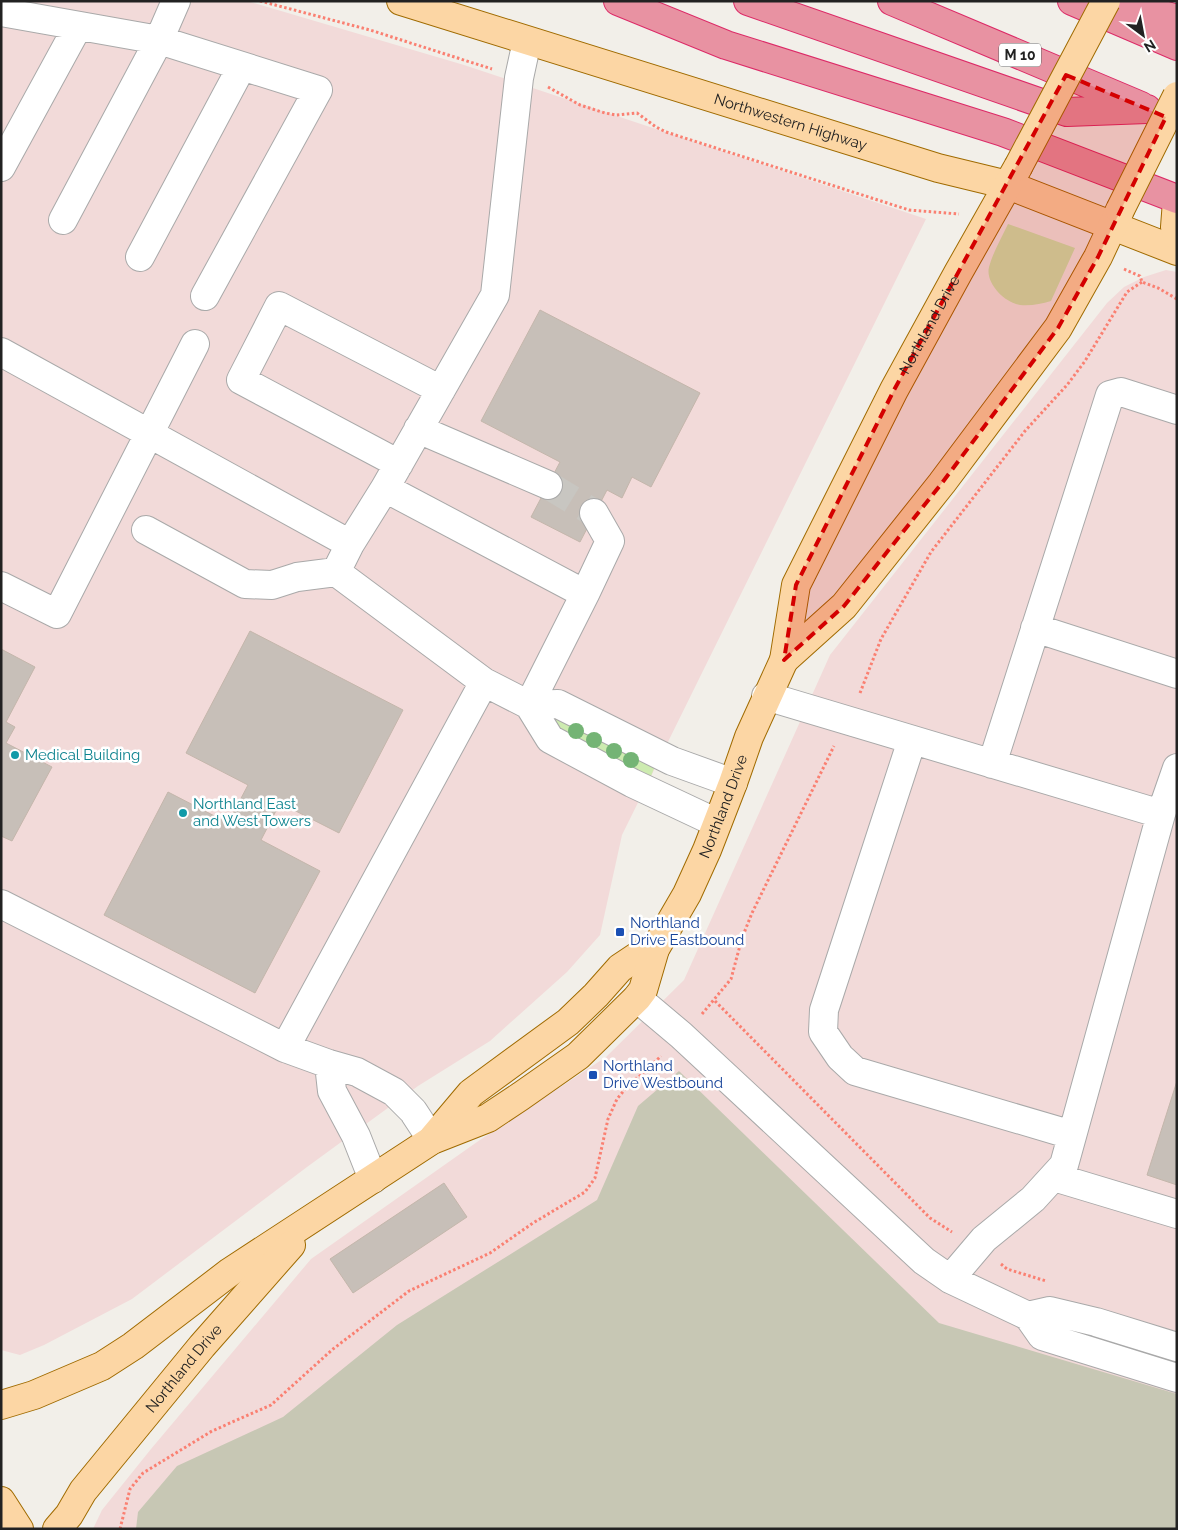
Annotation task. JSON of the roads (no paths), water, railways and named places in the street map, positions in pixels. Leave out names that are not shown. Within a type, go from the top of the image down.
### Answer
[{"type":"highway","points":[[618,1],[726,45],[1002,132],[1176,223]]},
{"type":"highway","points":[[748,1],[1067,112],[1147,109]]},
{"type":"highway","name":"M 10","points":[[892,1],[1177,121]]},
{"type":"highway","points":[[1072,1],[1177,46]]},
{"type":"highway","points":[[1116,1],[1177,19]]},
{"type":"main road","name":"Northwestern Highway","points":[[401,1],[938,168],[1013,176],[1117,218],[1176,223]]},
{"type":"main road","name":"Northland Drive","points":[[1,1405],[34,1395],[102,1366],[133,1346],[230,1272],[432,1140],[488,1118],[521,1096],[578,1056],[637,998],[643,990],[655,949],[687,894],[733,783],[749,737],[784,660],[796,585],[894,390],[1013,176],[1106,1]]},
{"type":"main road","name":"Northland Drive","points":[[784,660],[844,606],[942,483],[1058,328],[1098,257],[1177,96]]},
{"type":"main road","name":"Northland Drive","points":[[432,1140],[471,1093],[568,1022],[620,968],[638,956],[655,949]]},
{"type":"main road","name":"Northland Drive","points":[[57,1529],[69,1515],[83,1491],[202,1346],[319,1215]]},
{"type":"main road","points":[[1,1501],[19,1529]]},
{"type":"lane","points":[[63,220],[159,40],[176,1]]},
{"type":"lane","points":[[1,12],[159,40],[318,90],[205,296]]},
{"type":"lane","points":[[1,167],[78,26]]},
{"type":"lane","points":[[336,572],[350,544],[385,488],[496,295],[519,78],[527,41]]},
{"type":"lane","points":[[140,257],[242,66]]},
{"type":"lane","points":[[399,464],[241,380],[279,306],[441,390]]},
{"type":"lane","points":[[1,586],[57,614],[195,344]]},
{"type":"lane","points":[[1,352],[350,544]]},
{"type":"lane","points":[[992,764],[1110,395],[1121,392],[1177,410]]},
{"type":"lane","points":[[418,429],[548,485]]},
{"type":"lane","points":[[385,488],[585,594]]},
{"type":"lane","points":[[529,706],[610,541],[594,514]]},
{"type":"lane","points":[[146,530],[245,584],[272,585],[297,577],[336,572],[484,682],[529,706],[550,738],[632,783],[717,823]]},
{"type":"lane","points":[[1035,628],[1177,674]]},
{"type":"lane","points":[[285,1048],[484,682]]},
{"type":"lane","points":[[766,696],[1161,814]]},
{"type":"lane","points":[[529,706],[558,704],[672,761],[733,783]]},
{"type":"lane","points":[[912,740],[824,1010],[822,1032],[840,1057],[855,1071],[1072,1135]]},
{"type":"lane","points":[[950,1279],[984,1239],[1033,1199],[1064,1165],[1161,814],[1177,768]]},
{"type":"lane","points":[[1,904],[285,1048],[357,1072],[394,1092],[413,1111],[432,1140]]},
{"type":"lane","points":[[637,998],[681,1035],[924,1261],[950,1279],[1028,1316],[1042,1336],[1177,1378]]},
{"type":"lane","points":[[329,1064],[332,1091],[356,1136],[373,1179]]},
{"type":"lane","points":[[1054,1177],[1177,1214]]},
{"type":"lane","points":[[1028,1316],[1050,1312],[1096,1322],[1177,1347]]},
{"type":"tunnel","points":[[548,485],[594,513]]},
{"type":"place","name":"Medical Building","points":[[15,755]]},
{"type":"place","name":"Northland East and West Towers","points":[[183,813]]},
{"type":"place","name":"Northland Drive Eastbound","points":[[620,932]]},
{"type":"place","name":"Northland Drive Westbound","points":[[593,1075]]}]
